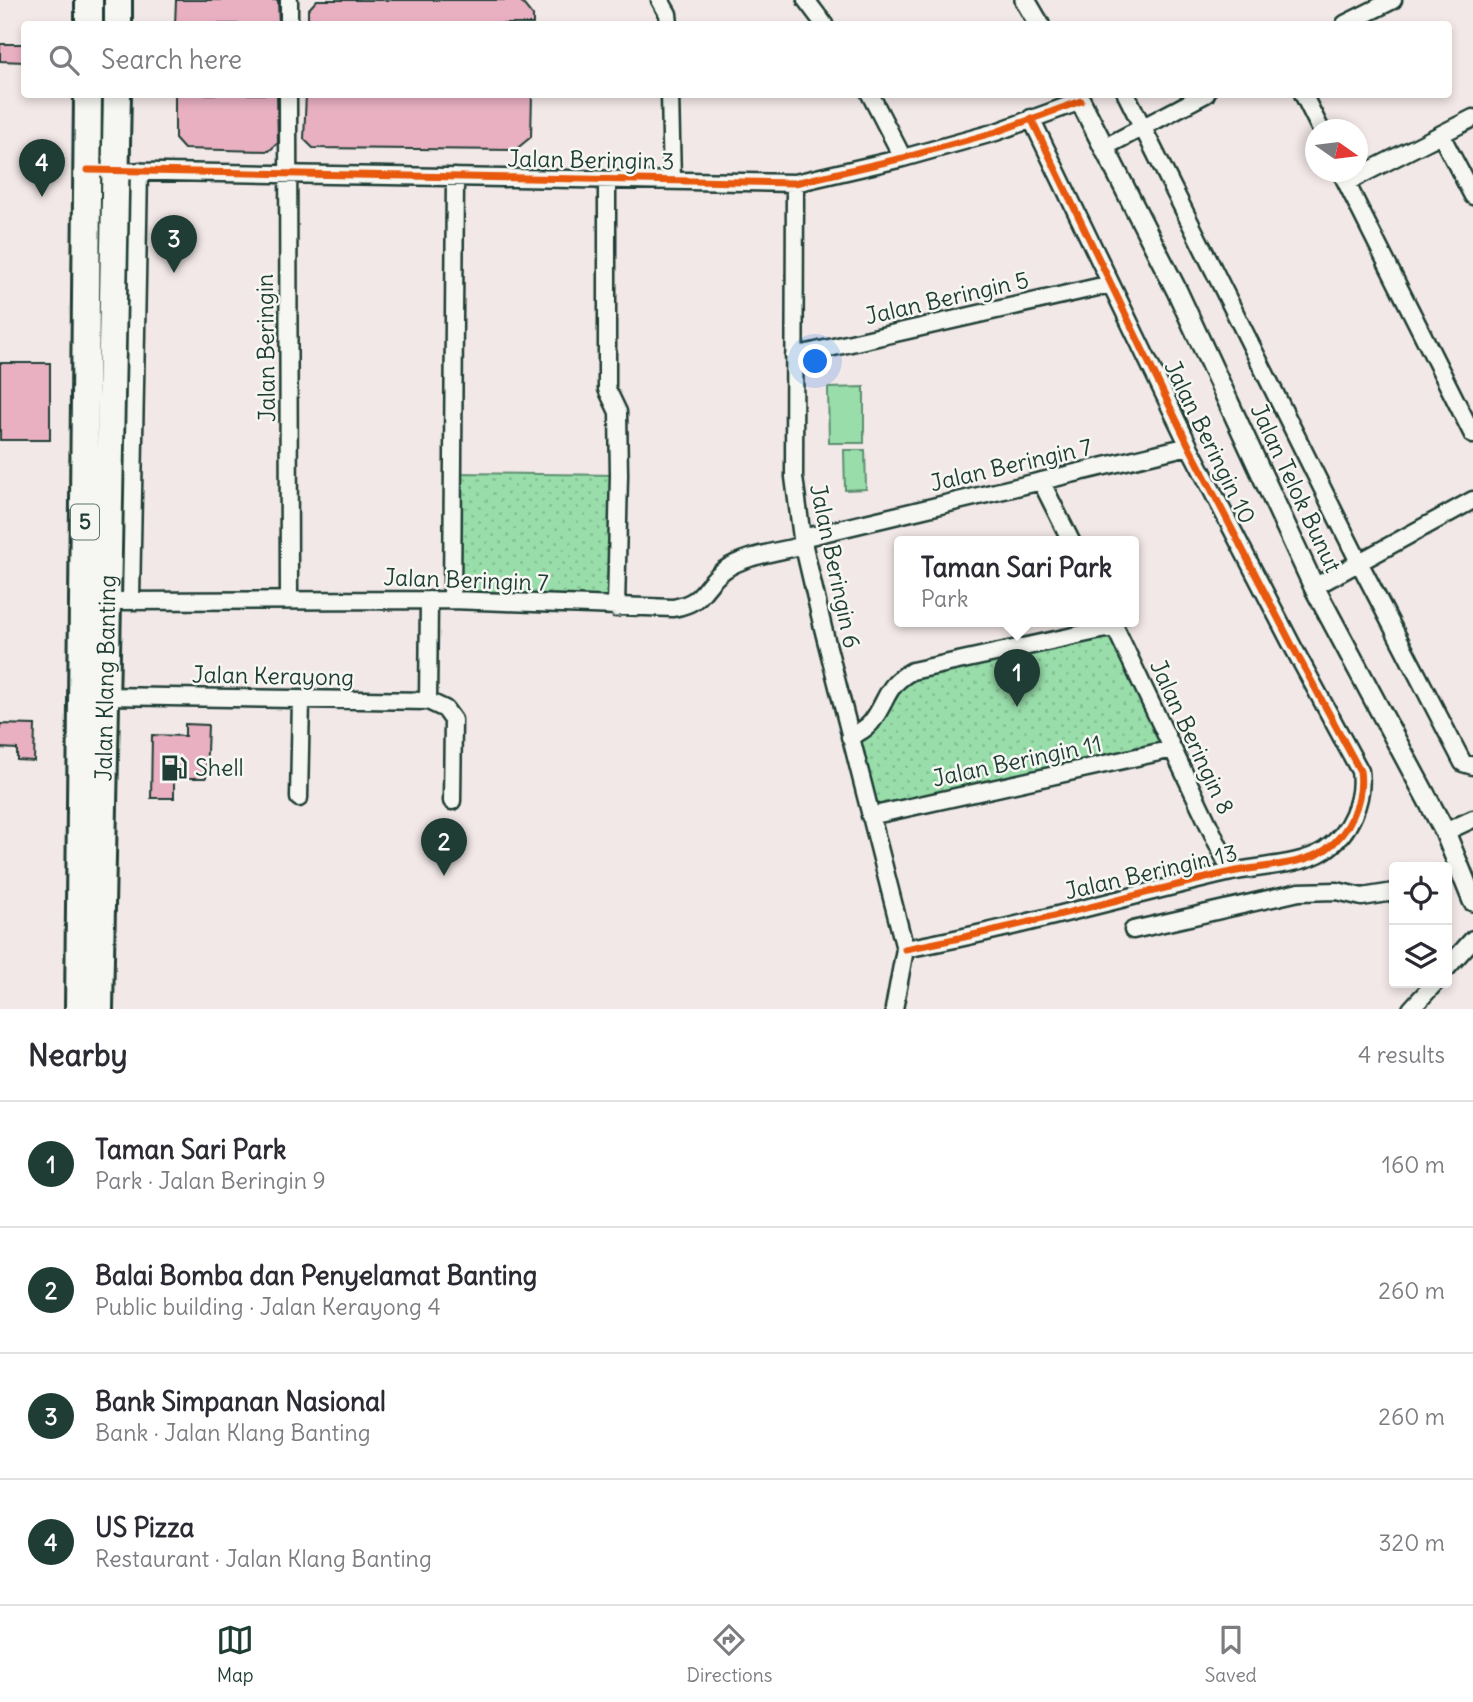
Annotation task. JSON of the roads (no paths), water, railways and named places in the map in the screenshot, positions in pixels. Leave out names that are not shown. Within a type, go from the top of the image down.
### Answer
[{"type":"highway","points":[[89,0],[89,21]]},
{"type":"highway","points":[[118,0],[118,21]]},
{"type":"highway","name":"Jalan Klang Banting","points":[[88,98],[92,874],[99,1009]]},
{"type":"highway","name":"Jalan Klang Banting","points":[[79,1009],[105,696],[119,601],[128,171],[118,98]]},
{"type":"street","points":[[289,0],[289,21]]},
{"type":"street","points":[[660,0],[669,21]]},
{"type":"street","points":[[806,0],[822,21]]},
{"type":"street","points":[[1025,0],[1037,21]]},
{"type":"street","points":[[1351,21],[1393,0]]},
{"type":"street","name":"Jalan Beringin","points":[[288,98],[289,600]]},
{"type":"street","points":[[670,98],[672,181]]},
{"type":"street","points":[[872,98],[903,158]]},
{"type":"street","name":"Jalan Beringin 3","points":[[88,170],[795,183],[903,158],[996,132],[1079,98]]},
{"type":"street","name":"Jalan Telok Bunut","points":[[1079,98],[1177,291],[1314,587],[1445,832],[1453,873],[1473,901]]},
{"type":"street","points":[[1128,98],[1359,562],[1463,763],[1473,766]]},
{"type":"street","points":[[1105,147],[1198,98]]},
{"type":"street","points":[[1305,98],[1316,119]]},
{"type":"street","name":"Jalan Beringin 10","points":[[1031,118],[1189,446],[1360,771],[1362,780]]},
{"type":"street","points":[[1368,167],[1473,118]]},
{"type":"street","points":[[1441,135],[1473,197]]},
{"type":"street","points":[[453,600],[455,177]]},
{"type":"street","points":[[607,180],[607,389],[618,412],[616,608]]},
{"type":"street","points":[[1346,182],[1473,435]]},
{"type":"street","name":"Jalan Beringin 6","points":[[795,183],[794,477],[803,542],[905,949]]},
{"type":"street","name":"Jalan Beringin 5","points":[[794,356],[1111,284]]},
{"type":"street","name":"Jalan Beringin 7","points":[[119,601],[453,600],[616,608],[688,606],[696,602],[724,570],[739,562],[803,542],[1189,446]]},
{"type":"street","points":[[1041,481],[1068,536]]},
{"type":"street","points":[[1314,587],[1473,500]]},
{"type":"street","points":[[429,600],[433,704],[449,712],[453,720],[452,801]]},
{"type":"street","points":[[850,737],[873,720],[886,693],[895,682],[912,671],[1101,627]]},
{"type":"street","name":"Jalan Beringin 8","points":[[1115,627],[1231,872]]},
{"type":"street","name":"Jalan Kerayong","points":[[105,696],[433,704]]},
{"type":"street","points":[[299,799],[301,700]]},
{"type":"street","name":"Jalan Beringin 11","points":[[870,816],[1173,750]]},
{"type":"street","name":"Jalan Beringin 13","points":[[905,949],[1231,872],[1310,858],[1326,850],[1342,835],[1351,820],[1362,780]]},
{"type":"street","points":[[1445,832],[1473,819]]},
{"type":"street","points":[[1133,930],[1299,892],[1337,891],[1362,897],[1389,893]]},
{"type":"street","points":[[1452,962],[1473,939]]},
{"type":"street","points":[[894,1009],[905,949]]},
{"type":"street","points":[[1411,1009],[1430,988]]},
{"type":"place","name":"US Pizza","points":[[42,197]]},
{"type":"place","name":"Bank Simpanan Nasional","points":[[174,273]]},
{"type":"place","name":"Taman Sari Park","points":[[1017,707]]},
{"type":"place","name":"Shell","points":[[174,768]]},
{"type":"place","name":"Balai Bomba dan Penyelamat Banting","points":[[444,876]]}]
